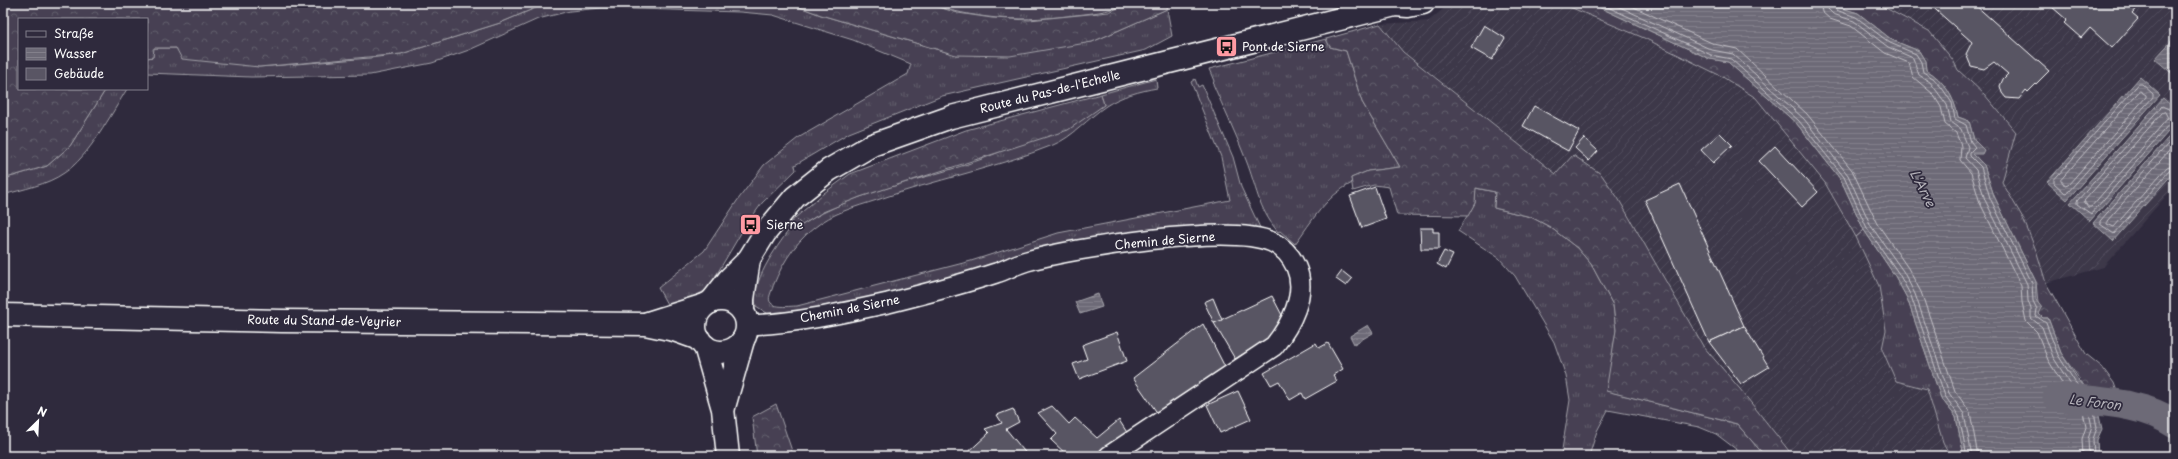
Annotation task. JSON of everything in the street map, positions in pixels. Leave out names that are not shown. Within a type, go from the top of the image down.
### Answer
[{"type":"main road","name":"Route du Pas-de-l'Echelle","points":[[708,304],[729,279],[749,259],[776,219],[810,184],[850,157],[895,136],[986,108],[1406,4]]},
{"type":"main road","name":"Route du Pas-de-l'Echelle","points":[[723,409],[745,326],[743,299],[749,259]]},
{"type":"main road","points":[[720,300],[729,301],[737,305],[745,326],[732,350],[725,352],[711,350],[702,343],[696,330],[696,321],[699,312],[708,304],[720,300]]},
{"type":"main road","name":"Route du Stand-de-Veyrier","points":[[645,324],[708,304]]},
{"type":"main road","name":"Route du Stand-de-Veyrier","points":[[3,315],[274,321],[645,324],[674,330],[702,343]]},
{"type":"main road","name":"Route du Pas-de-l'Echelle","points":[[702,343],[723,409],[728,456]]},
{"type":"street","name":"Chemin de Sierne","points":[[745,326],[829,315],[887,303],[950,288],[1000,272],[1025,261],[1064,253],[1143,241],[1239,235],[1265,239],[1286,250],[1298,271],[1298,296],[1291,323],[1274,346],[1109,456]]},
{"type":"shaded area","points":[[1450,3],[1560,3],[1644,38],[1721,76],[1756,98],[1825,183],[1856,237],[1879,286],[1886,330],[1882,349],[1896,381],[1927,389],[1943,442],[1950,456],[1793,456],[1740,389],[1703,346],[1618,198],[1556,174],[1403,52],[1380,24],[1429,21]]},
{"type":"shaded area","points":[[1876,3],[2175,3],[2175,186],[2103,267],[2046,283],[2037,253],[2023,218],[2002,182],[2016,132],[1984,94],[1958,70],[1953,60],[1929,31]]},
{"type":"green space","points":[[547,3],[789,3],[821,15],[956,55],[1092,42],[1167,9],[1172,36],[1146,50],[942,96],[849,133],[795,165],[796,170],[762,203],[744,228],[708,289],[688,300],[668,306],[658,288],[704,251],[737,201],[764,165],[798,138],[908,74],[911,64],[853,40],[773,15],[740,12],[602,8],[570,11],[538,19],[469,50],[432,63],[370,75],[251,77],[148,73],[148,58],[153,57],[153,48],[176,48],[259,67],[401,54],[500,23]]},
{"type":"green space","points":[[547,3],[500,23],[401,54],[259,67],[182,59],[176,48],[154,48],[153,57],[148,58],[148,18],[18,18],[18,90],[105,90],[70,146],[47,166],[3,179],[3,4]]},
{"type":"green space","points":[[789,3],[925,3],[958,13],[992,18],[1029,20],[1109,12],[1129,3],[1168,3],[1167,9],[1092,42],[1010,56],[956,55],[821,15]]},
{"type":"green space","points":[[925,3],[1011,3],[1037,6],[1079,3],[1129,3],[1113,9],[1098,12],[1048,18],[1012,19],[961,13]]},
{"type":"green space","points":[[1560,3],[1590,3],[1710,59],[1728,62],[1797,124],[1841,180],[1864,230],[1856,237],[1825,183],[1756,98],[1721,76],[1644,38]]},
{"type":"green space","points":[[1834,3],[1876,3],[1929,31],[1953,60],[1958,70],[1984,94],[2016,132],[2002,182],[2023,218],[2037,253],[2046,283],[2086,354],[2102,367],[2114,383],[2119,397],[2095,398],[2090,394],[2061,353],[2048,318],[2043,318],[2039,314],[2036,282],[1994,196],[1984,165],[1972,153],[1984,150],[1974,140],[1969,121],[1958,117],[1951,96],[1943,84],[1938,78],[1926,70],[1925,61],[1919,51],[1892,40],[1858,13],[1838,7]]},
{"type":"green space","points":[[1380,24],[1403,52],[1556,174],[1573,155],[1601,174],[1618,198],[1703,346],[1740,389],[1793,456],[1765,456],[1737,424],[1606,391],[1616,330],[1613,305],[1591,264],[1577,248],[1550,227],[1531,217],[1494,208],[1495,192],[1476,188],[1475,203],[1468,216],[1397,215],[1389,187],[1374,185],[1353,191],[1351,178],[1368,171],[1400,167],[1362,102],[1346,51],[1330,47],[1326,39]]},
{"type":"green space","points":[[1326,39],[1330,47],[1346,51],[1362,102],[1400,167],[1368,171],[1351,178],[1352,183],[1343,188],[1327,202],[1295,244],[1280,231],[1278,232],[1266,214],[1258,197],[1242,150],[1213,84],[1214,81],[1209,69]]},
{"type":"green space","points":[[1156,79],[1157,88],[1131,94],[1112,102],[1074,132],[1053,145],[987,167],[860,205],[828,218],[806,234],[787,258],[777,276],[769,300],[774,305],[797,306],[971,261],[1058,233],[1230,200],[1221,157],[1191,82],[1195,79],[1198,87],[1202,85],[1233,157],[1241,187],[1262,232],[1221,228],[960,276],[862,303],[770,315],[756,306],[755,297],[760,277],[771,256],[789,230],[787,227],[795,218],[802,225],[844,203],[890,187],[982,159],[1028,140],[1104,105],[1101,94]]},
{"type":"green space","points":[[105,90],[126,90],[91,146],[73,166],[50,181],[3,195],[3,179],[47,166],[70,146]]},
{"type":"green space","points":[[1101,94],[1104,105],[1068,130],[860,197],[823,212],[802,225],[795,218],[824,193],[850,174],[966,130]]},
{"type":"green space","points":[[1475,188],[1495,192],[1494,208],[1531,217],[1550,227],[1577,248],[1591,264],[1613,305],[1616,330],[1607,391],[1737,424],[1765,456],[1745,456],[1716,434],[1699,427],[1608,410],[1597,431],[1589,456],[1561,456],[1570,400],[1566,376],[1554,342],[1515,276],[1499,258],[1458,231],[1475,203]]},
{"type":"green space","points":[[1864,230],[1895,276],[1907,298],[1941,398],[1956,417],[1964,456],[1950,456],[1943,442],[1927,389],[1896,381],[1882,349],[1886,330],[1879,286],[1856,237]]},
{"type":"green space","points":[[776,404],[792,451],[783,456],[757,456],[752,417]]},
{"type":"water","name":"L'Arve","points":[[1590,3],[1834,3],[1838,7],[1858,13],[1892,40],[1919,51],[1925,61],[1926,70],[1943,84],[1951,96],[1958,117],[1969,121],[1974,140],[1984,150],[1982,154],[1973,154],[1984,165],[1994,196],[2036,282],[2036,300],[2042,308],[2039,314],[2043,318],[2048,318],[2061,353],[2078,380],[2095,398],[2102,429],[2097,440],[2098,456],[1964,456],[1956,417],[1941,398],[1907,298],[1895,276],[1864,230],[1841,180],[1797,124],[1728,62],[1710,59]]},
{"type":"water","points":[[2175,37],[2175,76],[2155,59]]},
{"type":"water","points":[[2140,77],[2160,95],[2067,200],[2047,182]]},
{"type":"water","points":[[2163,98],[2175,109],[2175,124],[2090,221],[2070,203]]},
{"type":"water","points":[[2175,130],[2175,171],[2113,241],[2093,223]]},
{"type":"water","points":[[1098,294],[1102,307],[1080,314],[1075,302]]},
{"type":"water","points":[[1368,325],[1373,333],[1354,344],[1350,336]]},
{"type":"building","points":[[1928,3],[1973,3],[2049,71],[2028,92],[2026,90],[2019,99],[2006,98],[2002,93],[2000,86],[2003,79],[2008,74],[1994,62],[1984,69],[1971,66],[1966,54],[1972,42]]},
{"type":"building","points":[[2056,3],[2142,3],[2132,14],[2138,19],[2112,48],[2090,28],[2081,38],[2064,23],[2067,20],[2052,7]]},
{"type":"building","points":[[1484,25],[1505,38],[1492,60],[1471,48]]},
{"type":"building","points":[[1534,106],[1579,131],[1568,151],[1523,126]]},
{"type":"building","points":[[1720,133],[1732,145],[1713,163],[1701,150]]},
{"type":"building","points":[[1584,138],[1598,151],[1589,161],[1575,148]]},
{"type":"building","points":[[1775,146],[1818,192],[1802,207],[1759,161]]},
{"type":"building","points":[[1680,184],[1744,326],[1709,342],[1645,200]]},
{"type":"building","points":[[1375,187],[1386,219],[1362,228],[1350,196]]},
{"type":"building","points":[[1420,228],[1433,228],[1433,232],[1439,232],[1439,249],[1421,249]]},
{"type":"building","points":[[1444,251],[1453,255],[1446,269],[1437,264]]},
{"type":"building","points":[[1342,271],[1352,279],[1346,286],[1336,279]]},
{"type":"building","points":[[1272,296],[1284,319],[1269,338],[1235,359],[1214,323]]},
{"type":"building","points":[[1213,298],[1222,320],[1214,323],[1204,302]]},
{"type":"building","points":[[1203,324],[1225,367],[1158,414],[1133,378]]},
{"type":"building","points":[[1744,326],[1769,367],[1741,384],[1709,342]]},
{"type":"building","points":[[1117,332],[1127,361],[1079,379],[1073,364],[1087,359],[1082,345]]},
{"type":"building","points":[[1316,343],[1319,348],[1328,343],[1343,369],[1333,375],[1337,381],[1305,399],[1302,393],[1290,400],[1279,381],[1271,385],[1264,373]]},
{"type":"building","points":[[1238,391],[1251,419],[1220,433],[1207,405]]},
{"type":"building","points":[[1052,406],[1069,424],[1075,418],[1097,438],[1119,420],[1128,434],[1096,456],[1068,456],[1051,440],[1057,434],[1038,413]]},
{"type":"building","points":[[1013,409],[1019,422],[1006,429],[1028,456],[964,456],[989,433],[985,429],[1002,423],[997,415]]},
{"type":"waterway","name":"Le Foron","points":[[2057,397],[2133,407],[2162,416],[2175,424]]},
{"type":"place","name":"Pont de Sierne","points":[[1227,47]]},
{"type":"place","name":"Sierne","points":[[751,225]]}]
